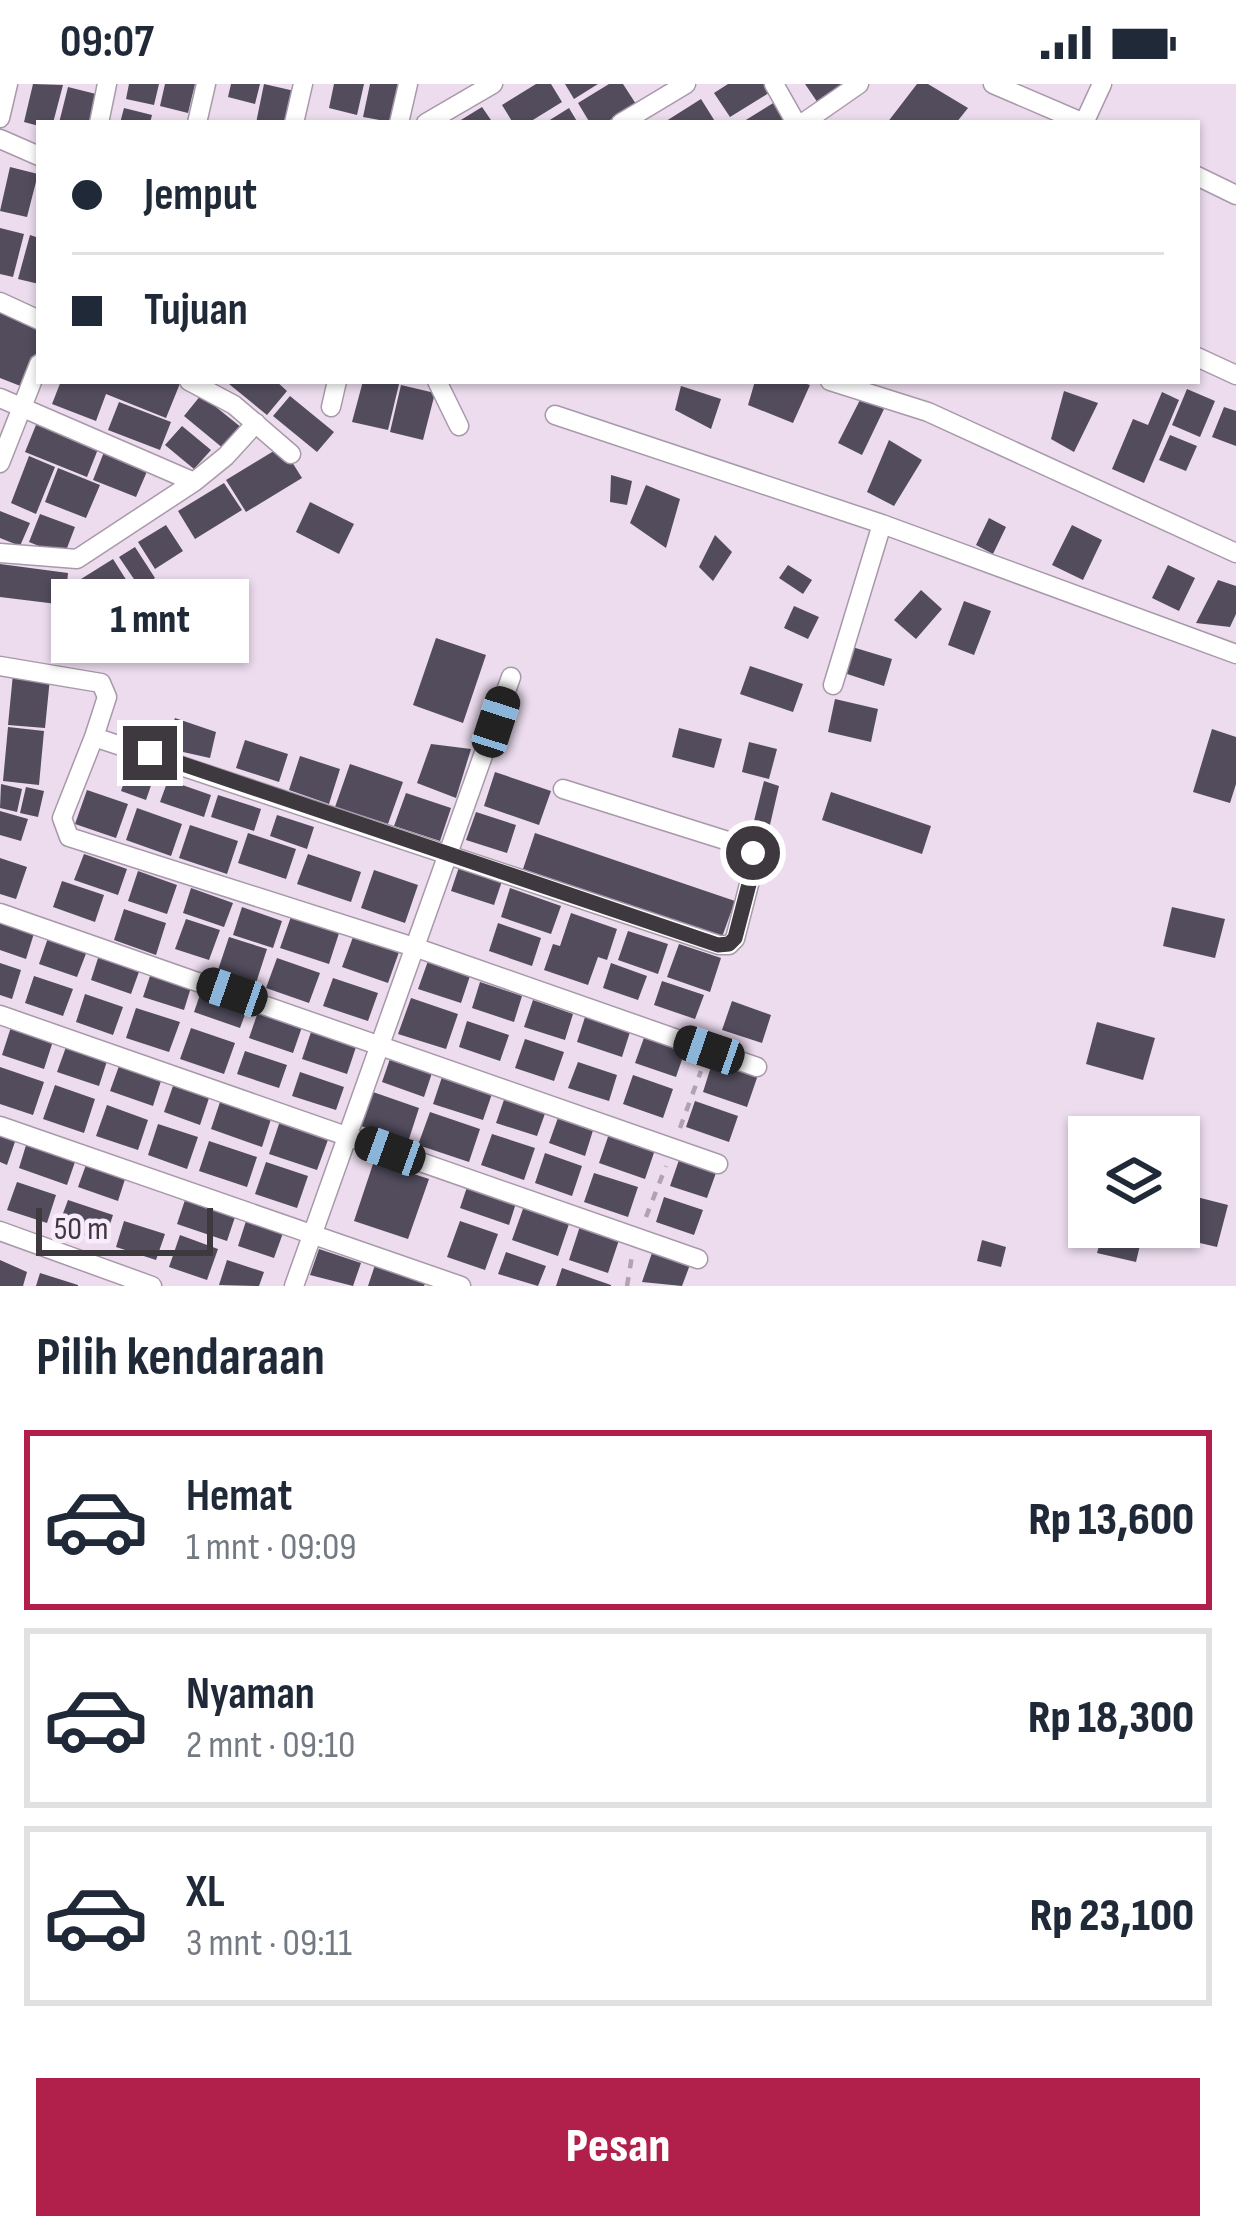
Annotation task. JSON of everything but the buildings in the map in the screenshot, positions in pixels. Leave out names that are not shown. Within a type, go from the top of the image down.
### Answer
[{"type":"street","points":[[0,118],[8,84]]},
{"type":"street","points":[[100,120],[107,84]]},
{"type":"street","points":[[198,120],[206,84]]},
{"type":"street","points":[[298,120],[303,84]]},
{"type":"street","points":[[400,120],[408,84]]},
{"type":"street","points":[[450,84],[461,103]]},
{"type":"street","points":[[431,120],[493,84]]},
{"type":"street","points":[[626,120],[686,84]]},
{"type":"street","points":[[774,84],[798,120]]},
{"type":"street","points":[[805,120],[859,84]]},
{"type":"street","points":[[993,84],[1077,120]]},
{"type":"street","points":[[1085,120],[1102,84]]},
{"type":"street","points":[[0,139],[36,155]]},
{"type":"street","points":[[1200,177],[1236,195]]},
{"type":"street","points":[[0,302],[36,319]]},
{"type":"street","points":[[1200,358],[1236,375]]},
{"type":"street","points":[[0,463],[36,371]]},
{"type":"street","points":[[196,384],[256,423],[291,454]]},
{"type":"street","points":[[331,407],[336,384]]},
{"type":"street","points":[[438,384],[459,426]]},
{"type":"street","points":[[839,384],[928,412],[1236,553]]},
{"type":"street","points":[[0,398],[194,482]]},
{"type":"street","points":[[555,415],[882,524],[1236,653]]},
{"type":"street","points":[[0,553],[77,560],[194,482],[256,423]]},
{"type":"street","points":[[833,685],[882,524]]},
{"type":"street","points":[[0,666],[100,683],[107,698],[62,818],[69,837],[417,948],[757,1066]]},
{"type":"street","points":[[294,1286],[511,677]]},
{"type":"street","points":[[94,737],[718,945],[735,938],[755,861],[747,848],[563,789]]},
{"type":"street","points":[[0,913],[718,1164]]},
{"type":"street","points":[[0,1015],[698,1259]]},
{"type":"street","points":[[0,1126],[461,1286]]},
{"type":"street","points":[[0,1231],[152,1286]]},
{"type":"route","points":[[150,753],[718,945],[735,938],[755,861],[753,853]]}]
